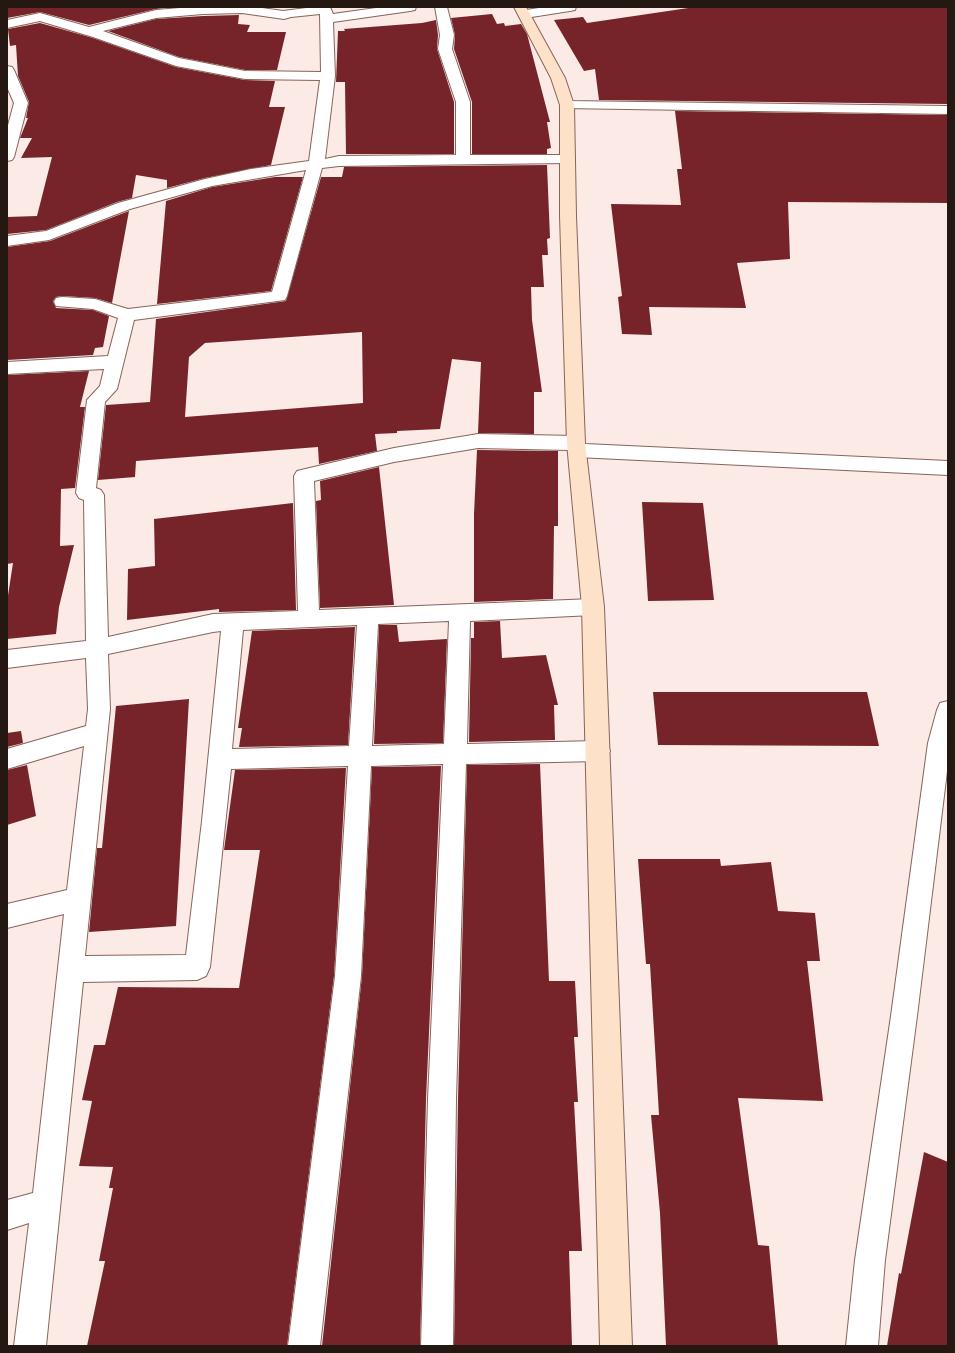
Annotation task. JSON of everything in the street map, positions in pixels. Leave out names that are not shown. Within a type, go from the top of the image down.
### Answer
[{"type":"street","points":[[89,31],[163,13],[203,10],[242,9],[284,15],[289,13],[410,7]]},
{"type":"street","points":[[441,7],[447,35],[445,49],[463,102],[463,160]]},
{"type":"street","points":[[570,7],[523,10],[558,78],[567,105],[568,216],[576,447],[594,606],[616,1346]]},
{"type":"street","points":[[62,302],[95,304],[127,315],[279,296],[315,164],[328,76],[325,12]]},
{"type":"street","points":[[7,24],[40,17],[89,31],[176,62],[245,75],[328,76]]},
{"type":"street","points":[[7,70],[22,103],[7,157]]},
{"type":"street","points":[[567,105],[948,110]]},
{"type":"street","points":[[7,241],[49,235],[124,206],[210,182],[315,164],[339,161],[568,158]]},
{"type":"street","points":[[30,1346],[99,709],[94,495],[86,492],[96,400],[108,389],[127,315]]},
{"type":"street","points":[[7,368],[115,362]]},
{"type":"street","points":[[310,619],[304,476],[394,455],[478,441],[948,468]]},
{"type":"street","points":[[7,659],[97,648],[214,623],[594,606]]},
{"type":"street","points":[[437,1346],[443,1091],[460,612]]},
{"type":"street","points":[[304,1346],[348,976],[368,616]]},
{"type":"street","points":[[71,970],[197,967],[220,759],[233,622]]},
{"type":"street","points":[[862,1346],[870,1260],[904,1016],[939,743],[948,710]]},
{"type":"street","points":[[7,759],[96,733]]},
{"type":"street","points":[[220,759],[598,752]]},
{"type":"street","points":[[7,916],[79,899]]},
{"type":"street","points":[[7,1215],[46,1204]]},
{"type":"building","points":[[7,7],[174,7],[156,9],[89,25],[40,12],[7,18]]},
{"type":"building","points":[[695,7],[948,7],[948,104],[599,100],[595,69],[584,71],[554,20],[583,17],[587,23]]},
{"type":"building","points":[[492,14],[497,24],[504,23],[505,26],[521,24],[527,34],[550,122],[547,122],[551,148],[547,149],[547,154],[472,154],[472,102],[454,49],[455,35],[451,18]]},
{"type":"building","points":[[239,15],[238,24],[250,25],[247,32],[286,32],[277,70],[245,70],[179,57],[108,31],[156,19]]},
{"type":"building","points":[[436,20],[438,35],[437,49],[454,102],[454,154],[346,154],[345,82],[336,82],[338,31],[345,31],[344,29],[422,23]]},
{"type":"building","points":[[40,23],[93,38],[176,67],[245,80],[275,81],[269,107],[285,107],[271,165],[205,178],[167,188],[167,180],[136,175],[132,198],[117,202],[46,230],[7,234],[7,217],[37,216],[52,157],[21,158],[32,138],[20,138],[28,118],[26,118],[29,102],[18,76],[16,45],[10,46],[8,29]]},
{"type":"building","points":[[675,111],[948,115],[948,203],[788,202],[790,259],[737,263],[746,308],[649,307],[652,335],[622,334],[618,297],[622,296],[611,204],[681,205],[677,169],[682,169]]},
{"type":"building","points":[[547,165],[550,238],[547,239],[548,255],[542,255],[544,287],[531,287],[532,320],[542,392],[534,392],[534,434],[478,433],[481,362],[452,359],[440,429],[397,431],[397,433],[375,434],[377,451],[319,464],[318,447],[136,461],[135,477],[98,480],[106,405],[150,402],[156,319],[286,301],[321,177],[342,177],[344,167]],"holes":[[[362,332],[363,403],[185,417],[189,357],[205,343]]]},
{"type":"building","points":[[275,177],[303,177],[271,291],[157,304],[166,201],[212,187]]},
{"type":"building","points":[[129,211],[112,303],[95,298],[62,296],[56,297],[53,301],[56,308],[93,310],[109,316],[103,347],[95,348],[93,355],[7,360],[7,247],[50,241]]},
{"type":"building","points":[[89,371],[80,407],[85,407],[75,488],[61,489],[60,546],[74,545],[59,607],[56,634],[7,639],[7,602],[13,563],[7,564],[7,375]]},
{"type":"building","points":[[477,450],[558,451],[558,526],[554,526],[553,599],[474,602],[474,514]]},
{"type":"building","points":[[379,467],[394,605],[320,608],[316,501],[321,500],[320,481]]},
{"type":"building","points":[[642,502],[703,503],[714,600],[648,601]]},
{"type":"building","points":[[293,503],[296,610],[219,612],[219,609],[127,620],[128,569],[155,566],[154,519]]},
{"type":"building","points":[[500,621],[502,658],[546,655],[558,705],[554,705],[555,740],[469,742],[471,638],[474,638],[474,622]]},
{"type":"building","points":[[379,625],[397,625],[399,642],[447,639],[443,743],[374,744]]},
{"type":"building","points":[[355,627],[348,745],[239,747],[242,728],[238,728],[252,631]]},
{"type":"building","points":[[653,692],[867,692],[879,746],[658,745]]},
{"type":"building","points":[[189,699],[176,926],[89,932],[97,848],[102,848],[116,706]]},
{"type":"building","points":[[21,731],[23,743],[7,747],[7,733]]},
{"type":"building","points":[[540,764],[549,981],[575,981],[578,1037],[574,1037],[578,1102],[574,1102],[582,1251],[569,1251],[572,1346],[454,1346],[458,1099],[467,765]]},
{"type":"building","points":[[27,765],[36,816],[7,825],[7,770]]},
{"type":"building","points":[[441,766],[426,1099],[420,1346],[322,1346],[362,976],[372,767]]},
{"type":"building","points":[[346,768],[334,976],[287,1346],[87,1346],[105,1261],[99,1261],[113,1188],[109,1188],[113,1167],[79,1166],[92,1101],[82,1100],[94,1045],[105,1045],[118,987],[239,988],[260,850],[224,850],[235,770]]},
{"type":"building","points":[[638,859],[720,859],[721,866],[771,862],[778,911],[815,913],[820,961],[807,961],[823,1101],[738,1098],[758,1245],[769,1246],[778,1346],[666,1346],[660,1213],[651,1115],[659,1115],[650,964],[646,964]]},
{"type":"building","points":[[924,1152],[948,1162],[948,1346],[887,1346],[899,1273],[901,1274]]}]
